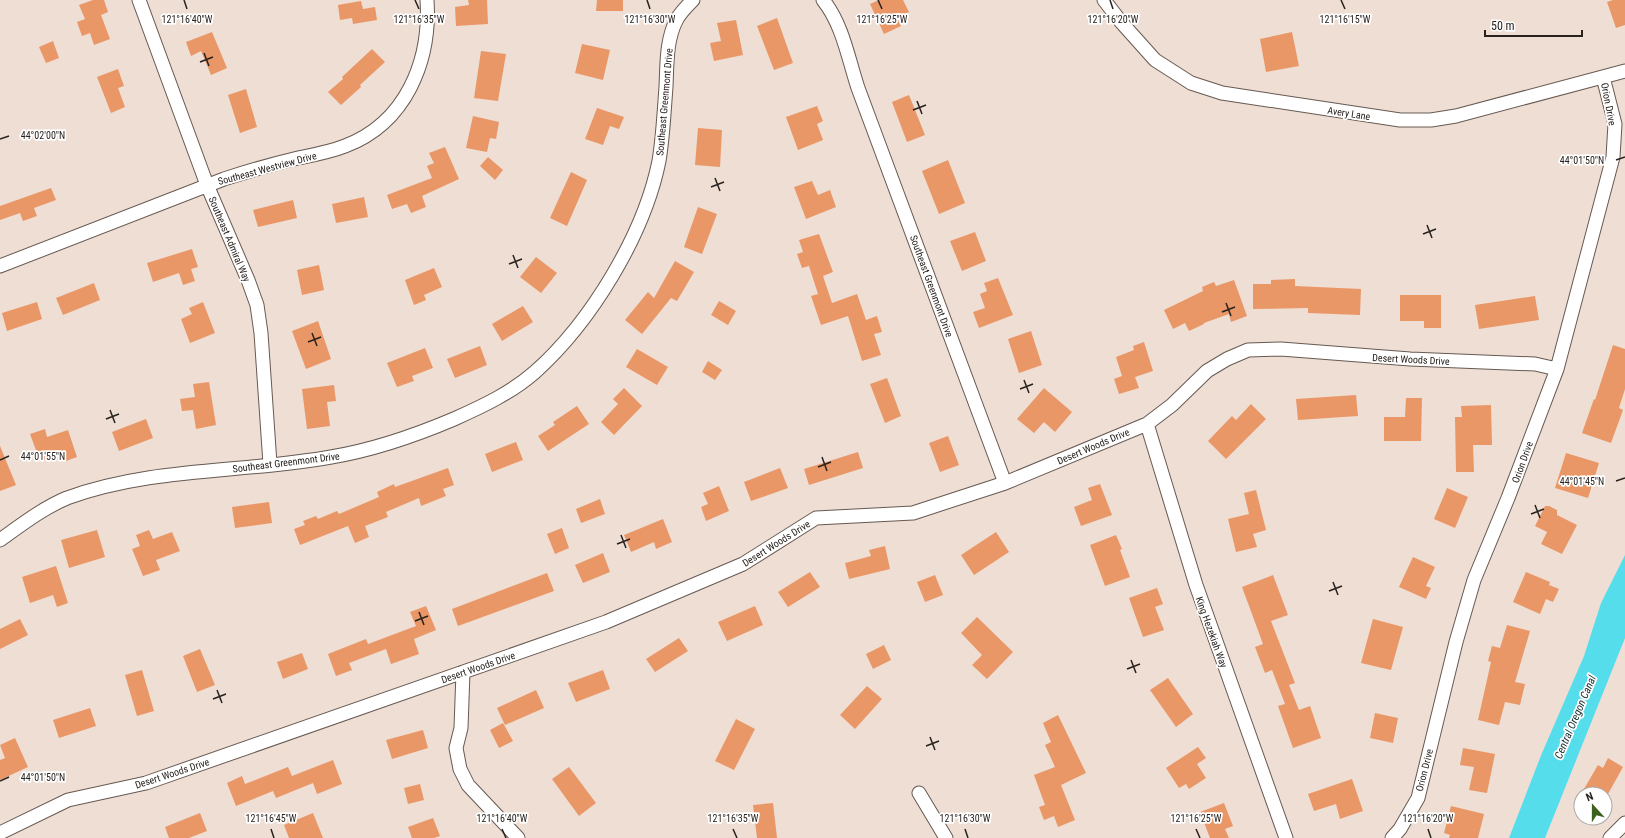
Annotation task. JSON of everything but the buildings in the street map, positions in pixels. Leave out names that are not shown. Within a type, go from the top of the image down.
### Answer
[{"type":"street","name":"Southeast Admiral Way","points":[[139,0],[207,185],[248,280],[257,305],[262,333],[270,464]]},
{"type":"street","name":"Southeast Westview Drive","points":[[0,266],[207,185],[260,168],[346,146],[365,136],[381,125],[397,109],[418,72],[425,40],[426,0]]},
{"type":"street","name":"Southeast Greenmont Drive","points":[[0,540],[28,519],[65,499],[116,483],[171,474],[308,461],[354,453],[430,429],[482,406],[501,396],[534,372],[564,343],[600,294],[618,265],[646,206],[663,135],[670,37],[683,10],[693,0]]},
{"type":"street","name":"Southeast Greenmont Drive","points":[[823,0],[834,17],[842,35],[858,88],[1005,484]]},
{"type":"street","name":"Avery Lane","points":[[1104,0],[1121,22],[1155,60],[1191,83],[1222,93],[1400,120],[1431,120],[1456,116],[1625,71]]},
{"type":"street","name":"Orion Drive","points":[[1392,838],[1400,829],[1418,798],[1456,642],[1474,580],[1508,498],[1557,369],[1613,157],[1615,124],[1604,77]]},
{"type":"street","name":"Desert Woods Drive","points":[[0,833],[68,800],[146,783],[606,622],[743,564],[816,518],[913,513],[1005,484],[1146,424],[1172,405],[1207,371],[1227,359],[1248,350],[1281,349],[1410,359],[1535,364],[1557,369]]},
{"type":"street","name":"King Hezekiah Way","points":[[1146,424],[1196,585],[1286,838]]},
{"type":"street","points":[[463,672],[461,728],[456,748],[460,769],[468,785],[518,838]]},
{"type":"street","points":[[919,793],[946,838]]},
{"type":"street","points":[[1610,838],[1625,823]]},
{"type":"water","name":"Central Oregon Canal","points":[[1625,555],[1625,638],[1545,838],[1509,838],[1542,753],[1584,656],[1601,603]]}]
